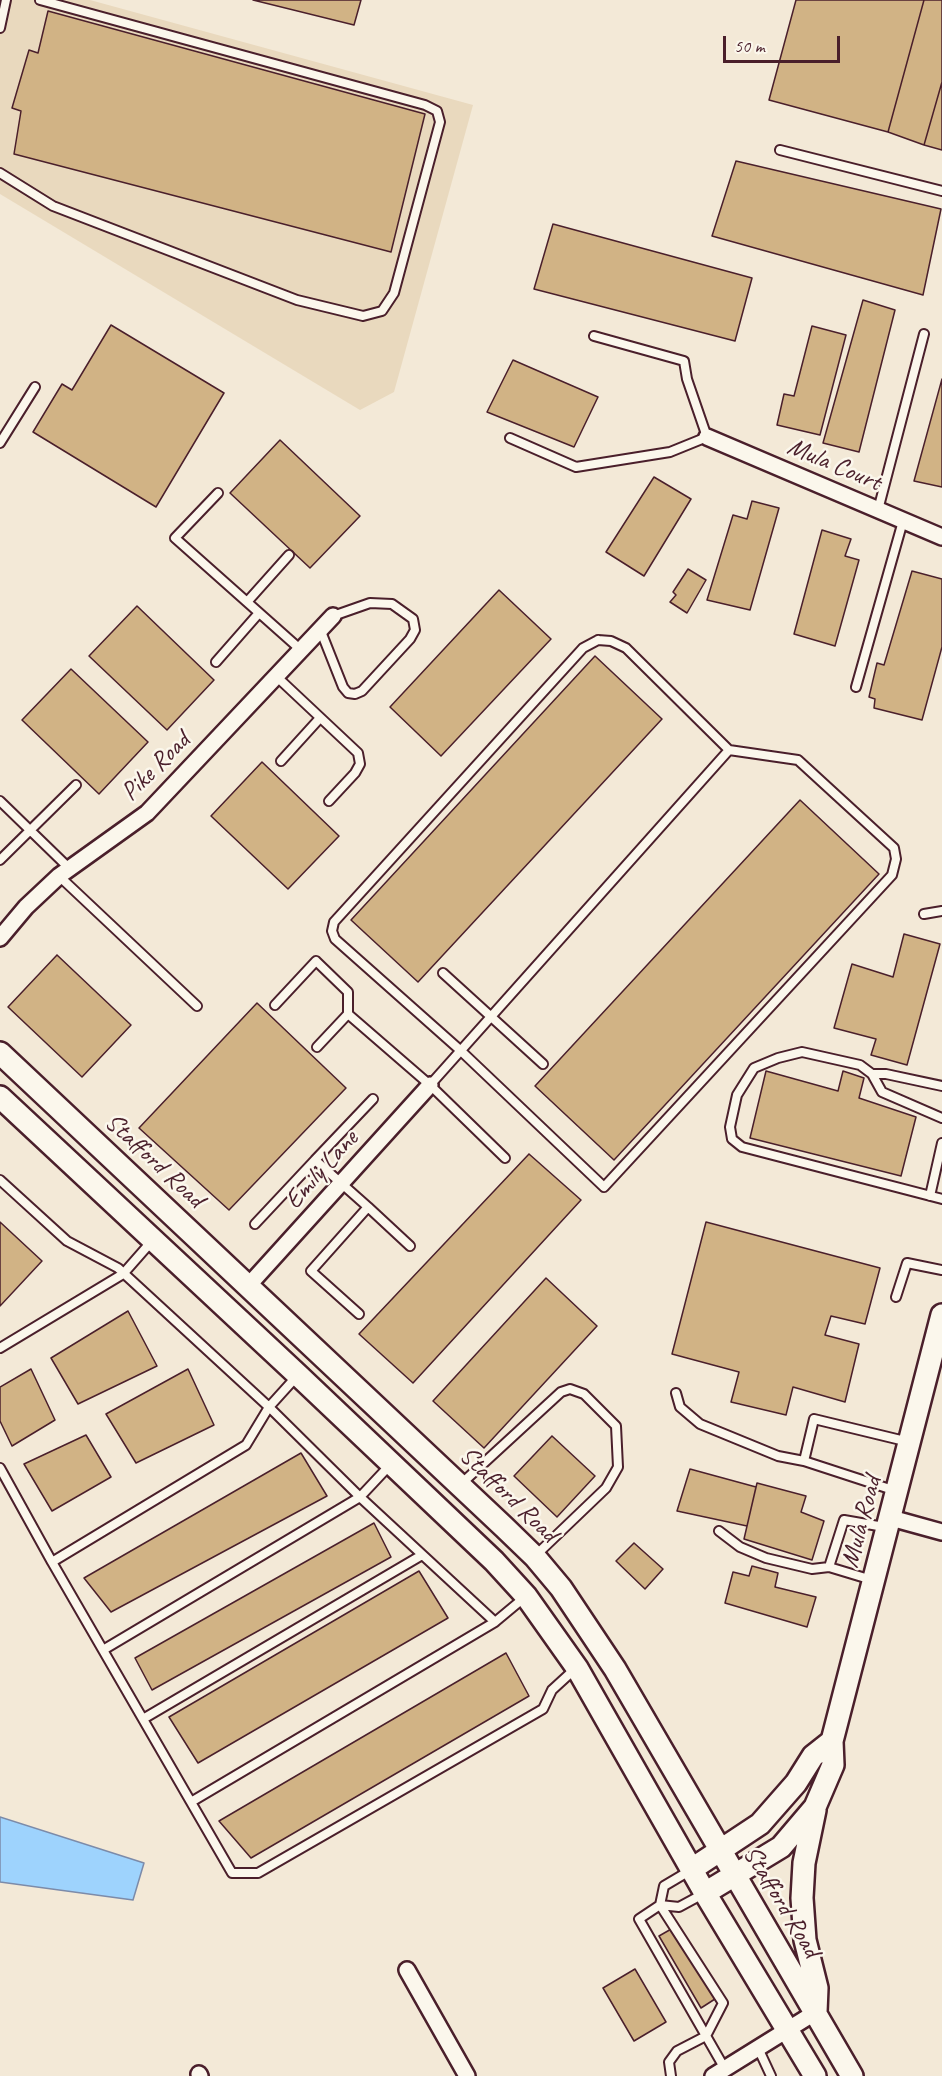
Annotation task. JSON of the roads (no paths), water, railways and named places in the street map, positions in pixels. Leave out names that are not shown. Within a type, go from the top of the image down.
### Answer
[{"type":"main road","name":"Stafford Road","points":[[0,1053],[535,1557],[593,1633],[852,2076]]},
{"type":"main road","points":[[0,1097],[298,1375],[494,1562],[526,1596],[577,1668],[705,1893],[815,2076]]},
{"type":"main road","points":[[152,1241],[176,1218]]},
{"type":"main road","name":"Mula Road","points":[[705,1893],[781,1847],[816,1807],[833,1765],[832,1741],[910,1442],[932,1372],[942,1315]]},
{"type":"main road","points":[[391,1464],[414,1442]]},
{"type":"main road","points":[[692,1869],[760,1824],[796,1783],[813,1756],[832,1741]]},
{"type":"main road","points":[[816,1807],[804,1863],[802,1898],[805,1940],[817,1988],[816,2012]]},
{"type":"street","name":"Mula Court","points":[[707,437],[942,537]]},
{"type":"street","name":"Pike Road","points":[[0,938],[26,907],[64,872],[147,813],[333,616]]},
{"type":"street","name":"Emily Lane","points":[[248,1286],[430,1084]]},
{"type":"street","points":[[890,1523],[942,1532]]},
{"type":"street","points":[[407,1970],[467,2076]]},
{"type":"street","points":[[719,2072],[816,2012]]},
{"type":"lane","points":[[0,28],[6,0]]},
{"type":"lane","points":[[0,173],[53,206],[297,300],[363,316],[382,311],[394,293],[440,122],[437,111],[425,105],[40,0]]},
{"type":"lane","points":[[780,150],[942,191]]},
{"type":"lane","points":[[878,510],[924,334]]},
{"type":"lane","points":[[510,438],[576,467],[670,452],[707,437],[687,379],[684,361],[594,336]]},
{"type":"lane","points":[[0,443],[35,387]]},
{"type":"lane","points":[[218,493],[175,538],[301,650]]},
{"type":"lane","points":[[856,687],[903,521]]},
{"type":"lane","points":[[247,602],[289,555]]},
{"type":"lane","points":[[320,629],[343,687],[348,693],[354,694],[362,691],[410,639],[415,630],[413,619],[393,604],[370,603],[333,616]]},
{"type":"lane","points":[[216,662],[259,613]]},
{"type":"lane","points":[[598,640],[611,640],[626,648],[729,750],[798,760],[894,848],[896,859],[892,875],[604,1187],[460,1050],[335,939],[334,922],[583,648],[598,640]]},
{"type":"lane","points":[[276,676],[358,753],[360,764],[355,773],[329,801]]},
{"type":"lane","points":[[281,761],[320,718]]},
{"type":"lane","points":[[430,1084],[492,1018],[729,750]]},
{"type":"lane","points":[[0,861],[76,785]]},
{"type":"lane","points":[[0,801],[31,831],[64,872],[196,1006]]},
{"type":"lane","points":[[924,914],[942,911]]},
{"type":"lane","points":[[275,1005],[316,961],[348,992],[348,1014],[317,1047]]},
{"type":"lane","points":[[443,973],[543,1064]]},
{"type":"lane","points":[[348,1014],[430,1084],[505,1158]]},
{"type":"lane","points":[[942,1118],[882,1092],[872,1074],[860,1065],[802,1052],[778,1058],[754,1068],[737,1095],[730,1127],[732,1139],[742,1147],[942,1199]]},
{"type":"lane","points":[[872,1074],[886,1074],[942,1086]]},
{"type":"lane","points":[[255,1224],[373,1099]]},
{"type":"lane","points":[[930,1196],[942,1143]]},
{"type":"lane","points":[[315,1160],[410,1246]]},
{"type":"lane","points":[[0,1180],[67,1241],[112,1263],[269,1407],[360,1497],[495,1622]]},
{"type":"lane","points":[[359,1314],[311,1271],[368,1208]]},
{"type":"lane","points":[[0,1348],[123,1274],[152,1241]]},
{"type":"lane","points":[[896,1297],[907,1263],[942,1270]]},
{"type":"lane","points":[[52,1562],[246,1444],[269,1407],[298,1375]]},
{"type":"lane","points":[[460,1485],[561,1392],[570,1389],[584,1394],[616,1426],[618,1467],[606,1488],[535,1557]]},
{"type":"lane","points":[[676,1393],[680,1407],[700,1424],[778,1456],[804,1461],[898,1491]]},
{"type":"lane","points":[[804,1461],[814,1419],[910,1442]]},
{"type":"lane","points":[[103,1650],[360,1497],[391,1464]]},
{"type":"lane","points":[[0,1468],[232,1873],[258,1873],[543,1708],[552,1690],[577,1668]]},
{"type":"lane","points":[[829,1567],[844,1520],[890,1523]]},
{"type":"lane","points":[[719,1531],[740,1547],[766,1558],[812,1569],[829,1567],[874,1581]]},
{"type":"lane","points":[[143,1719],[422,1555]]},
{"type":"lane","points":[[191,1802],[495,1622],[526,1596]]},
{"type":"lane","points":[[672,2076],[669,2062],[677,2051],[706,2036],[723,2003],[660,1905],[664,1886],[692,1869]]},
{"type":"lane","points":[[705,1893],[679,1907],[660,1905],[639,1919],[706,2036],[719,2072]]},
{"type":"lane","points":[[758,2048],[771,2076]]},
{"type":"water","points":[[0,1817],[144,1863],[133,1900],[0,1882]]}]
